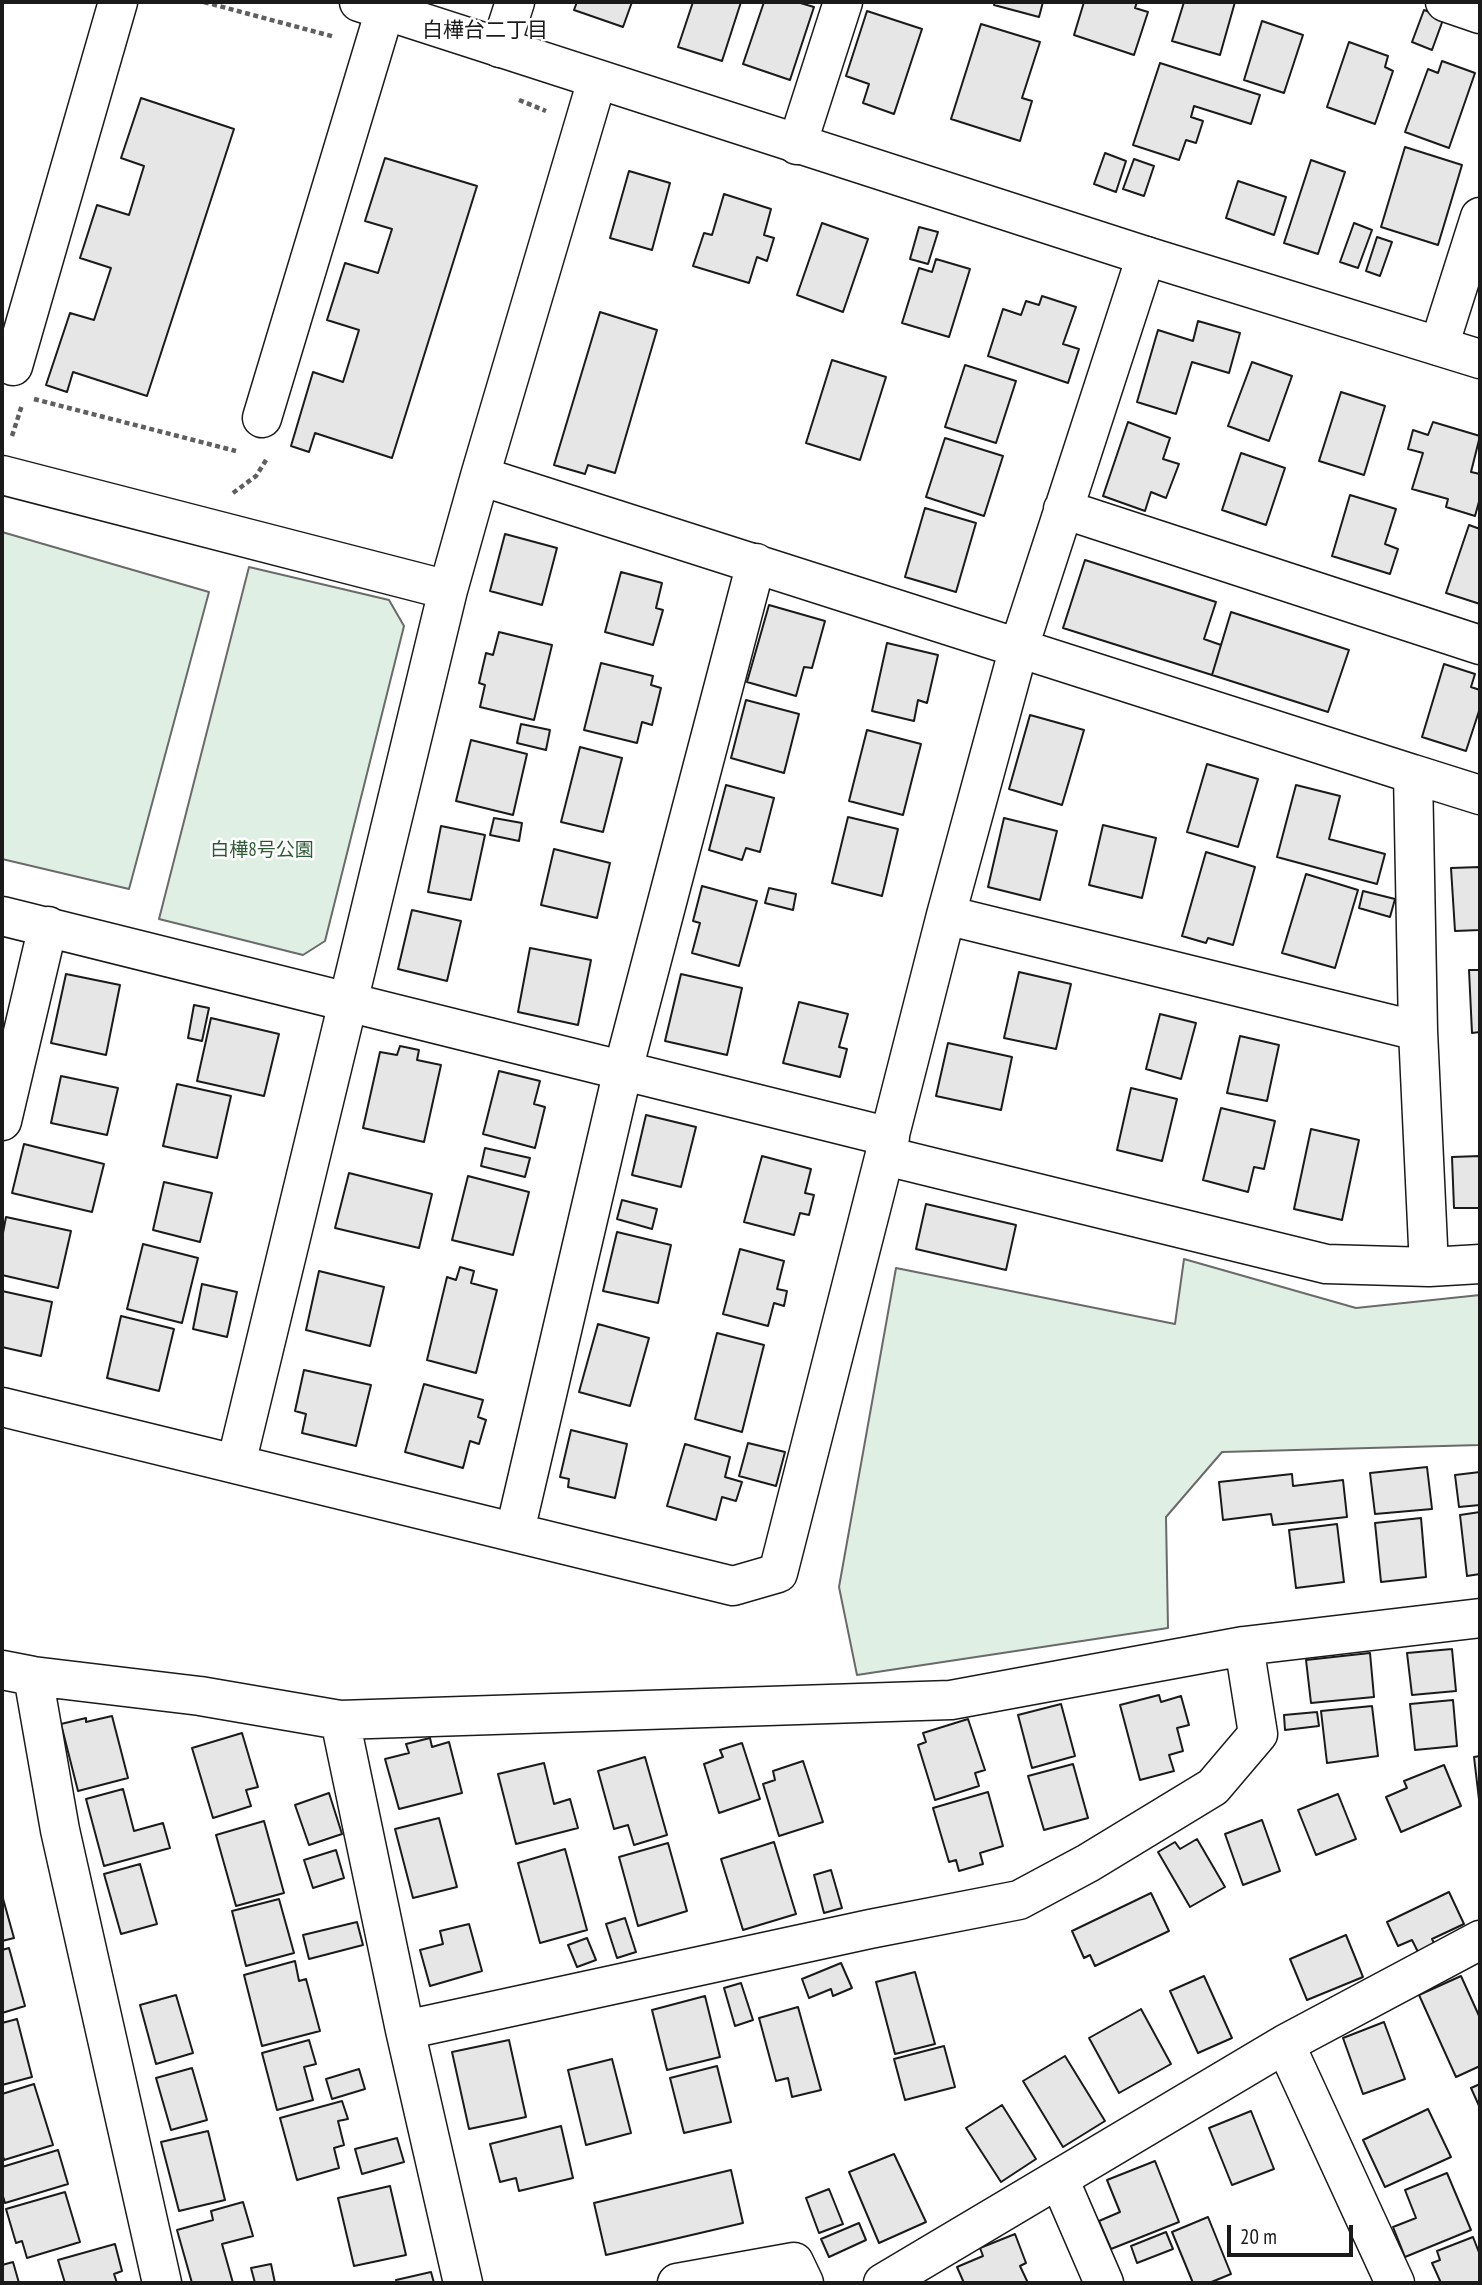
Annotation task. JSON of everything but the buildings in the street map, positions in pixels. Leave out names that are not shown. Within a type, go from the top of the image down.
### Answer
[{"type":"street","points":[[19,381],[118,2]]},
{"type":"street","points":[[500,48],[515,2]]},
{"type":"street","points":[[797,145],[843,2]]},
{"type":"street","points":[[1445,2],[1480,14]]},
{"type":"street","points":[[262,418],[372,6],[797,145],[1480,359]]},
{"type":"street","points":[[236,1464],[346,1001],[448,590],[597,80]]},
{"type":"street","points":[[1439,346],[1480,218]]},
{"type":"street","points":[[2,1407],[733,1586],[778,1573],[946,915],[1019,647],[1146,256]]},
{"type":"street","points":[[2,475],[448,590]]},
{"type":"street","points":[[480,476],[1480,795]]},
{"type":"street","points":[[1063,509],[1480,645]]},
{"type":"street","points":[[515,1531],[623,1070],[756,563]]},
{"type":"street","points":[[1413,774],[1418,1031],[1429,1267]]},
{"type":"street","points":[[946,915],[1418,1031]]},
{"type":"street","points":[[2,916],[623,1070],[888,1147],[1326,1264],[1429,1267],[1480,1264]]},
{"type":"street","points":[[2,1121],[48,926]]},
{"type":"street","points":[[162,2283],[60,1830],[17,1673],[200,1696],[340,1720],[951,1700],[1244,1646],[1480,1618]]},
{"type":"street","points":[[405,2030],[870,1929],[1019,1900],[1088,1863],[1213,1787],[1258,1734],[1244,1646]]},
{"type":"street","points":[[340,1720],[405,2030],[463,2283]]},
{"type":"street","points":[[883,2283],[1285,2044],[1480,1940]]},
{"type":"street","points":[[1285,2044],[1395,2283]]},
{"type":"street","points":[[1059,2179],[1104,2283]]},
{"type":"street","points":[[677,2283],[793,2262],[804,2283]]},
{"type":"path","points":[[545,110],[551,121]]},
{"type":"path","points":[[19,381],[240,452]]},
{"type":"path","points":[[2,435],[12,437]]},
{"type":"path","points":[[254,456],[267,459]]},
{"type":"path","points":[[230,495],[243,499]]},
{"type":"green space","points":[[2,532],[209,592],[129,889],[2,859]]},
{"type":"green space","name":"白樺8号公園","points":[[249,567],[389,600],[404,626],[325,941],[303,955],[159,919]]},
{"type":"green space","points":[[1184,1259],[1356,1308],[1480,1295],[1480,1445],[1222,1452],[1166,1517],[1168,1628],[857,1675],[839,1587],[896,1268],[1175,1324]]},
{"type":"district","name":"白樺台二丁目","points":[[485,31]]}]
